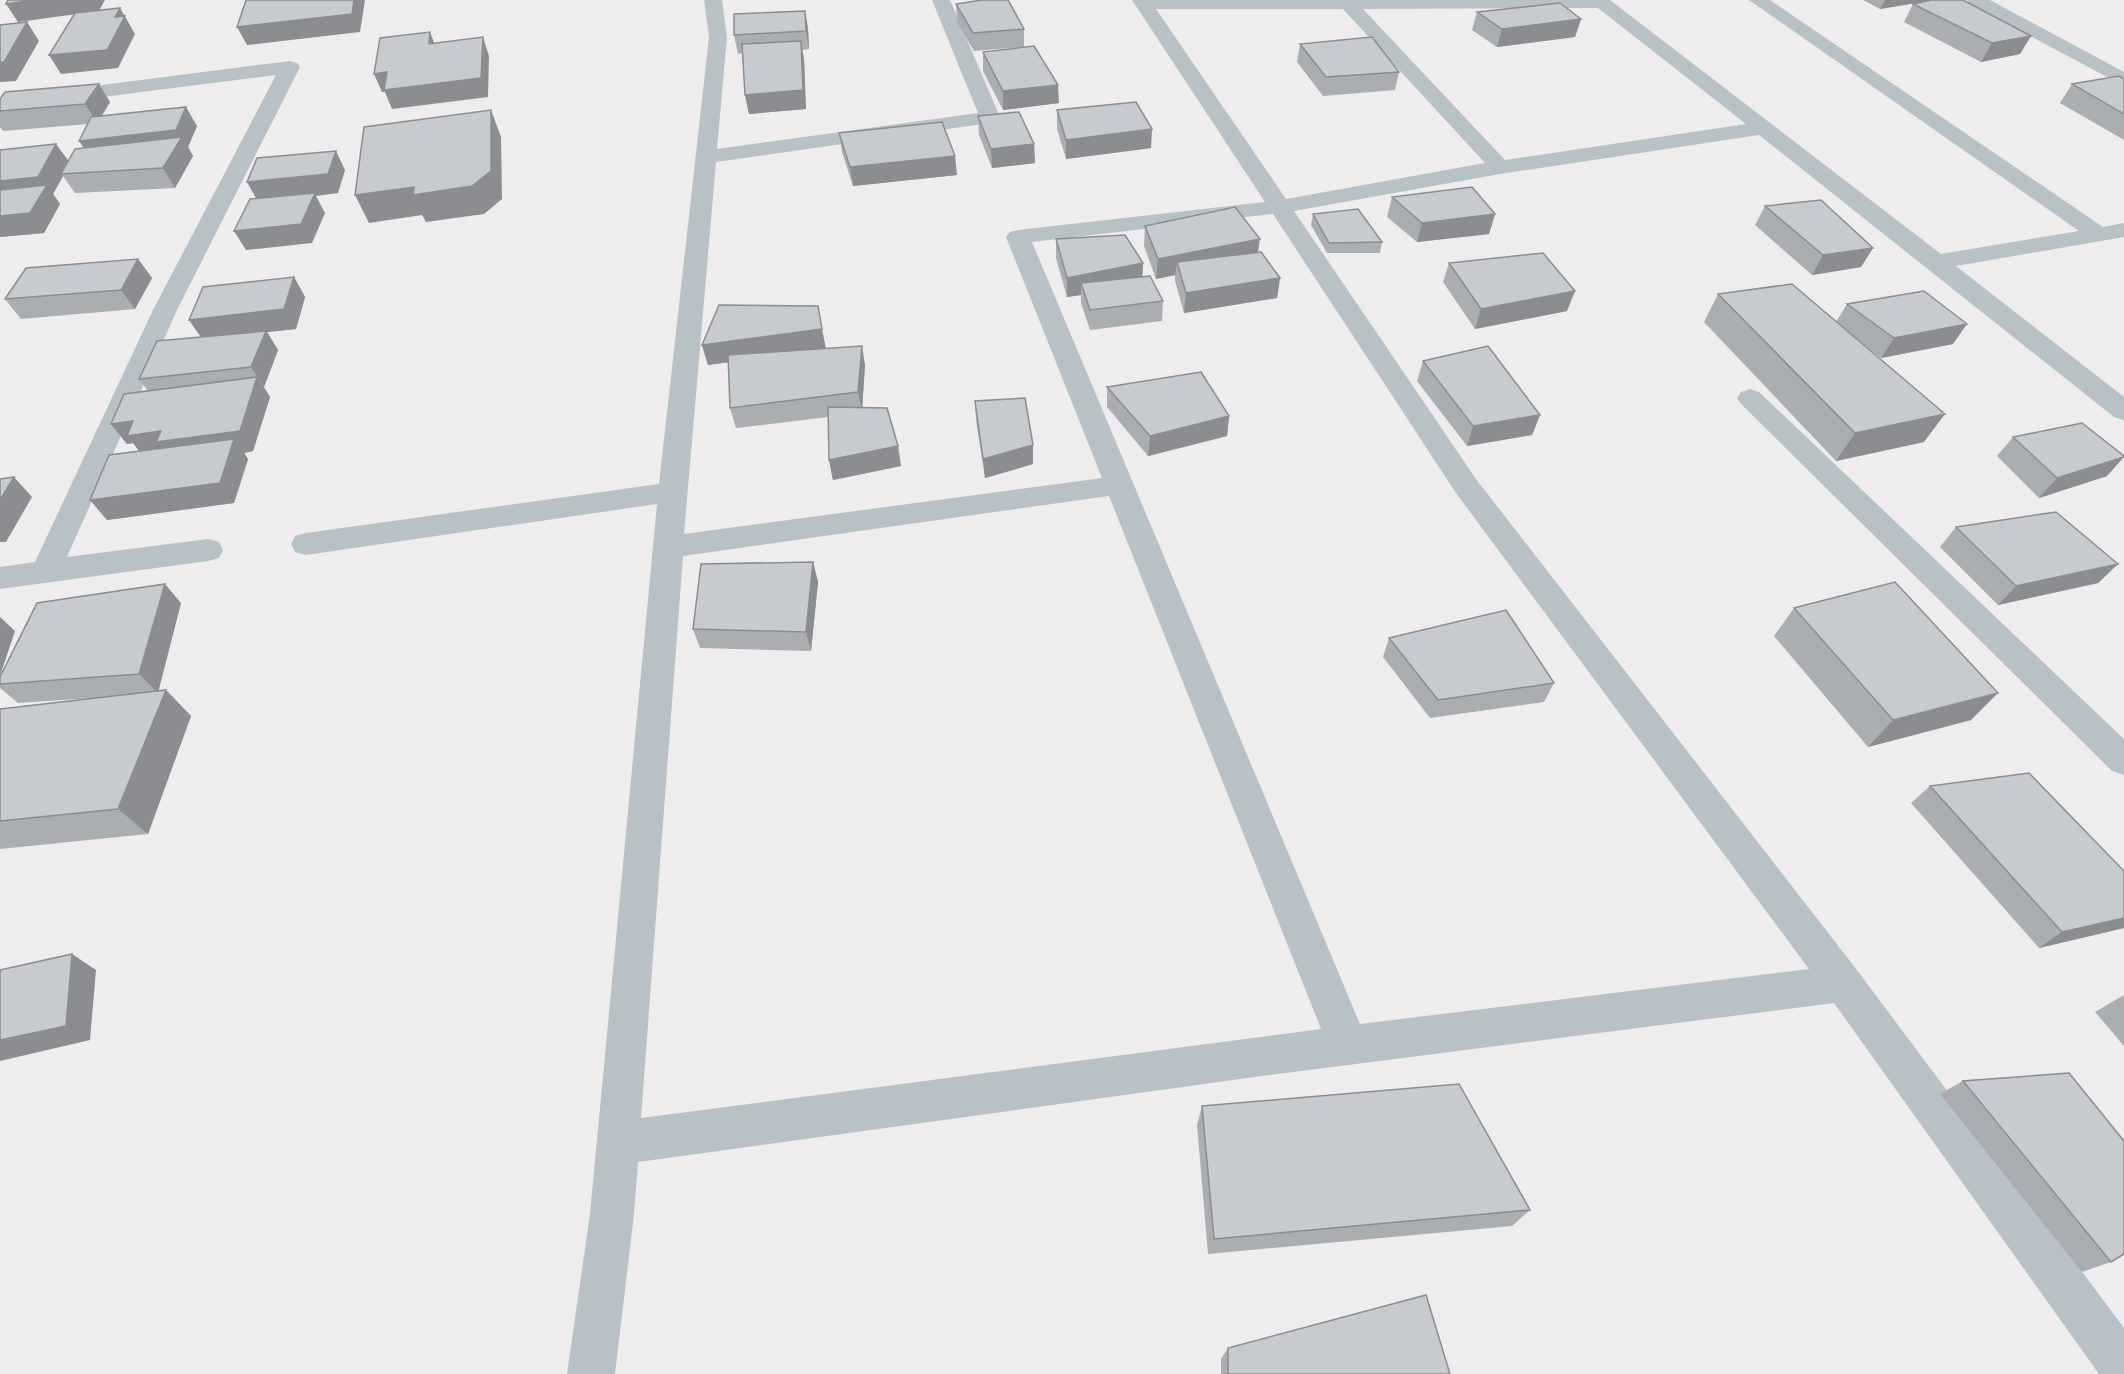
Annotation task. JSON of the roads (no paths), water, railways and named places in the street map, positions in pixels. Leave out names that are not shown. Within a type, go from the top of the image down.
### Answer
[{"type":"street","points":[[591,1374],[612,1214],[668,547],[718,37],[713,0]]},
{"type":"street","points":[[706,157],[990,117],[941,0]]},
{"type":"street","points":[[1758,0],[2100,234]]},
{"type":"street","points":[[1976,0],[2124,81]]},
{"type":"street","points":[[1142,2],[1601,1],[2124,411]]},
{"type":"street","points":[[1142,2],[1466,486],[1843,984],[2120,1368]]},
{"type":"street","points":[[1347,3],[1500,167]]},
{"type":"street","points":[[0,104],[290,67],[165,310],[46,571]]},
{"type":"street","points":[[1348,1046],[1018,237],[1279,207],[1500,167],[1764,128]]},
{"type":"street","points":[[1936,262],[2124,230]]},
{"type":"street","points":[[1750,398],[2124,761]]},
{"type":"street","points":[[668,547],[1120,485]]},
{"type":"street","points":[[306,544],[673,492]]},
{"type":"street","points":[[0,578],[208,550]]},
{"type":"street","points":[[617,1143],[1348,1046],[1843,984]]}]
